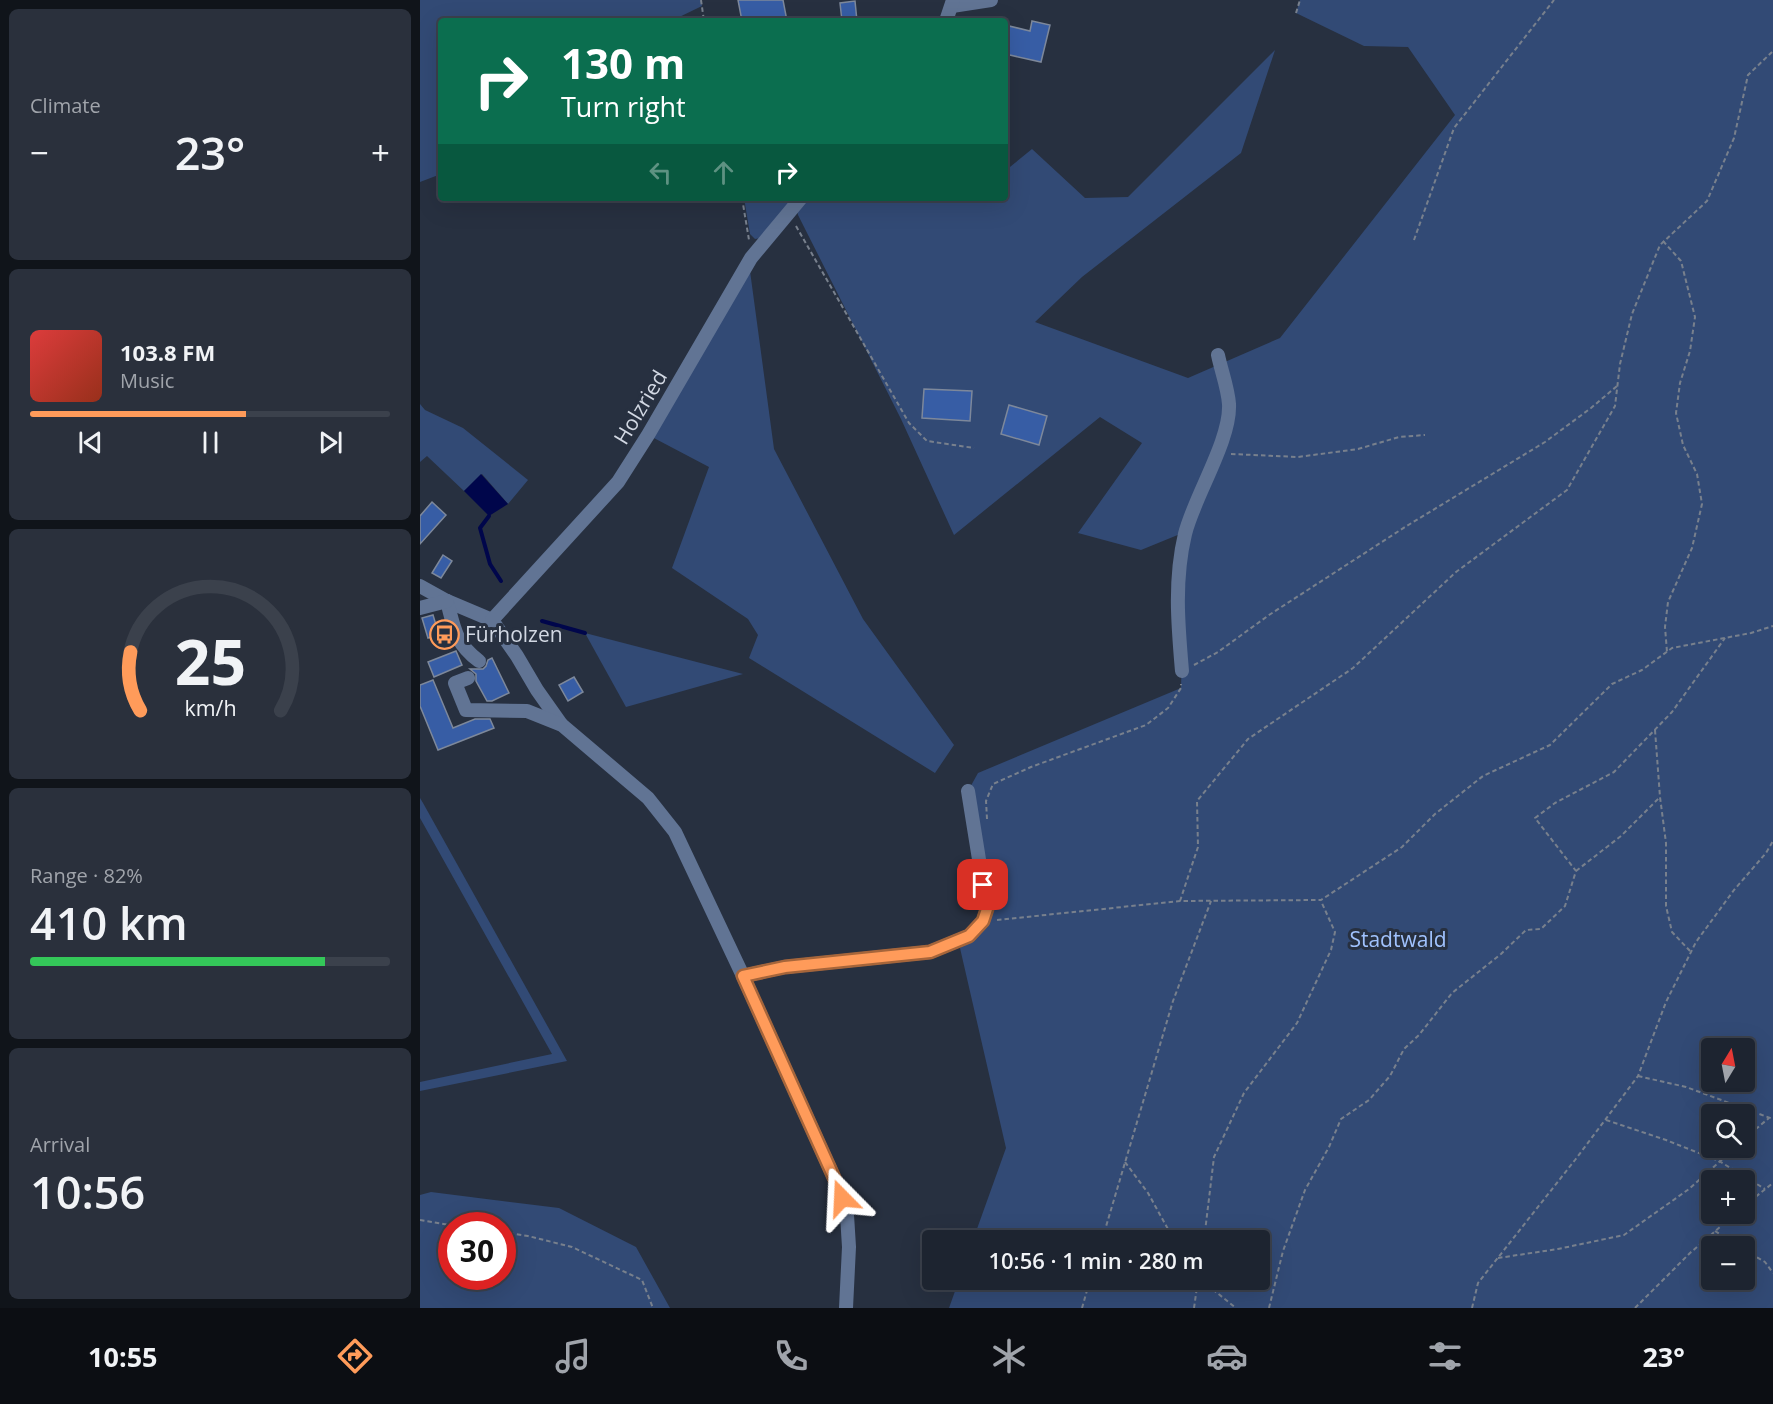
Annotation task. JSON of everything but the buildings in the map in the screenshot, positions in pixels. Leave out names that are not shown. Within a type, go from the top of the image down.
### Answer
[{"type":"street","points":[[947,18],[953,3],[991,0]]},
{"type":"street","name":"Holzried","points":[[492,620],[601,502],[627,470],[751,258],[799,201]]},
{"type":"street","points":[[1182,672],[1177,602],[1185,532],[1225,431],[1229,405],[1218,355]]},
{"type":"street","points":[[420,586],[447,601],[492,620],[562,725],[648,798],[675,832],[836,1182],[847,1215],[849,1247],[846,1308]]},
{"type":"street","points":[[420,608],[447,601]]},
{"type":"street","points":[[447,601],[456,637],[466,651],[479,661]]},
{"type":"street","points":[[468,678],[455,683],[466,710],[526,711],[562,725]]},
{"type":"street","points":[[743,976],[785,967],[930,952],[969,936],[983,921],[987,909],[968,791]]},
{"type":"path","points":[[701,0],[704,18]]},
{"type":"path","points":[[1296,13],[1300,0]]},
{"type":"path","points":[[1414,240],[1454,128],[1554,0]]},
{"type":"path","points":[[1180,901],[1198,847],[1197,801],[1248,739],[1353,668],[1456,572],[1567,490],[1616,406],[1620,364],[1632,314],[1659,245],[1707,201],[1734,138],[1748,75],[1773,51]]},
{"type":"path","points":[[742,201],[751,258]]},
{"type":"path","points":[[789,213],[909,423],[927,441],[974,448]]},
{"type":"path","points":[[1663,241],[1681,261],[1695,317],[1690,351],[1680,383],[1676,413],[1683,445],[1697,474],[1701,504],[1692,548],[1668,602],[1665,627],[1667,652]]},
{"type":"path","points":[[987,824],[986,801],[993,784],[1031,767],[1146,725],[1168,708],[1181,688],[1182,672],[1218,652],[1269,615],[1405,527],[1545,442],[1618,386]]},
{"type":"path","points":[[1216,453],[1298,457],[1358,449],[1400,437],[1425,435]]},
{"type":"path","points":[[983,921],[1180,901],[1321,900],[1402,847],[1435,814],[1483,776],[1550,745],[1612,684],[1642,670],[1672,648],[1751,633],[1773,626]]},
{"type":"path","points":[[1576,871],[1535,818],[1554,803],[1614,772],[1672,712],[1725,638]]},
{"type":"path","points":[[1655,730],[1666,843],[1666,906],[1672,932],[1691,952]]},
{"type":"path","points":[[1269,1308],[1283,1251],[1305,1190],[1329,1147],[1341,1119],[1369,1100],[1390,1076],[1404,1049],[1419,1035],[1452,993],[1501,954],[1526,930],[1540,929],[1566,906],[1576,871],[1621,836],[1660,797]]},
{"type":"path","points":[[1472,1308],[1478,1283],[1638,1076],[1666,1002],[1691,952],[1734,890],[1766,853],[1773,841]]},
{"type":"path","points":[[1205,1230],[1215,1157],[1244,1093],[1297,1023],[1332,950],[1335,932],[1321,900]]},
{"type":"path","points":[[1105,1230],[1173,1001],[1211,901]]},
{"type":"path","points":[[1638,1076],[1686,1087],[1773,1119]]},
{"type":"path","points":[[1755,1129],[1768,1118]]},
{"type":"path","points":[[1605,1120],[1666,1140],[1719,1161],[1765,1189]]},
{"type":"path","points":[[1498,1258],[1558,1249],[1624,1235],[1689,1189],[1722,1158]]},
{"type":"path","points":[[1125,1162],[1148,1193],[1168,1230]]},
{"type":"path","points":[[1755,1197],[1773,1183]]},
{"type":"path","points":[[420,1220],[438,1223]]},
{"type":"path","points":[[1635,1308],[1723,1224]]},
{"type":"path","points":[[1715,1231],[1723,1236]]},
{"type":"path","points":[[516,1234],[572,1247],[642,1280],[653,1308]]},
{"type":"path","points":[[1755,1256],[1765,1262],[1773,1273]]},
{"type":"path","points":[[1082,1308],[1087,1290]]},
{"type":"path","points":[[1194,1308],[1198,1290]]},
{"type":"path","points":[[1213,1290],[1236,1308]]},
{"type":"green space","points":[[420,0],[701,0],[702,6],[677,18],[438,18],[438,175],[420,182]]},
{"type":"green space","name":"Stadtwald","points":[[1300,0],[1773,0],[1773,1308],[949,1308],[955,1290],[1270,1290],[1270,1230],[977,1230],[1006,1148],[960,948],[983,931],[968,791],[978,773],[1181,688],[1185,532],[1141,550],[1078,533],[1142,443],[1100,417],[954,535],[901,419],[797,209],[804,201],[960,201],[965,203],[967,201],[1008,201],[1008,169],[1032,149],[1085,198],[1128,197],[1275,50],[1241,153],[1082,277],[1035,322],[1188,378],[1280,338],[1455,115],[1408,47],[1364,46],[1296,13]]},
{"type":"green space","points":[[744,201],[792,201],[761,238],[755,239],[750,234]]},
{"type":"green space","points":[[750,271],[774,449],[863,619],[954,745],[935,773],[749,658],[758,635],[748,619],[672,568],[709,467],[652,437]]},
{"type":"green space","points":[[420,404],[425,410],[463,428],[528,480],[508,504],[482,474],[464,491],[427,456],[420,462]]},
{"type":"green space","points":[[585,633],[743,674],[626,707]]},
{"type":"green space","points":[[420,798],[567,1061],[420,1091],[420,1082],[552,1054],[420,818]]},
{"type":"green space","points":[[431,1192],[559,1208],[636,1247],[670,1308],[420,1308],[420,1195]]},
{"type":"shaded area","points":[[481,474],[508,504],[489,516],[464,491]]},
{"type":"waterway","points":[[489,516],[480,528],[490,564],[501,581]]},
{"type":"waterway","points":[[542,621],[585,633]]},
{"type":"place","name":"Fürholzen","points":[[444,634]]},
{"type":"route","points":[[842,1198],[743,976],[785,967],[930,952],[969,936],[983,921],[987,909],[983,885]]}]
